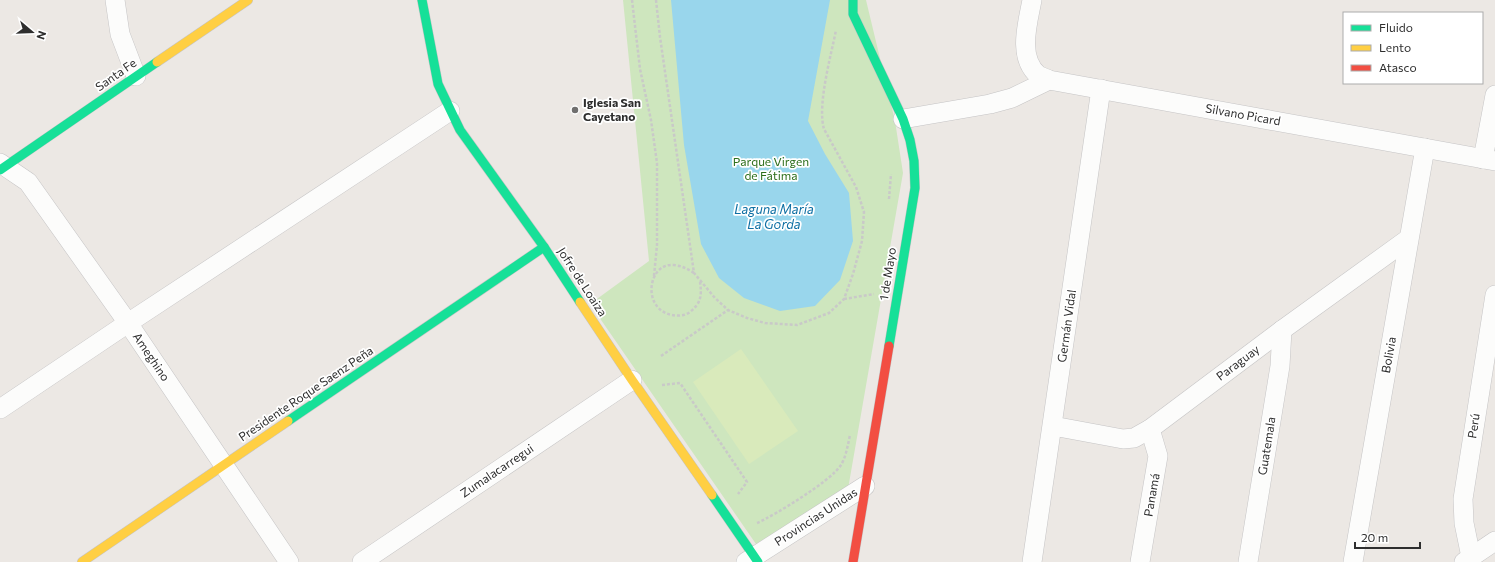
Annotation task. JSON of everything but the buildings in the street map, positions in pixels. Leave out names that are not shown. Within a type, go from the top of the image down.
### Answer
[{"type":"street","points":[[116,0],[120,34],[136,76]]},
{"type":"street","name":"Santa Fe","points":[[1,167],[248,0]]},
{"type":"street","name":"Jofre de Loaiza","points":[[422,0],[438,84],[460,130],[544,247],[753,560]]},
{"type":"street","name":"1 de Mayo","points":[[853,0],[853,14],[903,118],[910,140],[914,161],[915,188],[853,562]]},
{"type":"street","name":"Silvano Picard","points":[[1032,0],[1026,32],[1026,51],[1031,68],[1039,76],[1049,80],[1489,160]]},
{"type":"street","points":[[903,118],[990,104],[1012,98],[1049,80]]},
{"type":"street","name":"Germán Vidal","points":[[1032,562],[1101,89]]},
{"type":"street","points":[[1489,160],[1495,95]]},
{"type":"street","points":[[0,409],[450,111]]},
{"type":"street","name":"Bolivia","points":[[1353,562],[1425,148]]},
{"type":"street","name":"Ameghino","points":[[1,167],[28,182],[128,323],[289,562]]},
{"type":"street","name":"Paraguay","points":[[1053,426],[1123,439],[1134,438],[1150,429],[1282,330],[1408,239]]},
{"type":"street","name":"Presidente Roque Saenz Peña","points":[[82,562],[544,247]]},
{"type":"street","name":"Perú","points":[[1468,560],[1463,499],[1495,295]]},
{"type":"street","name":"Guatemala","points":[[1248,562],[1280,366],[1282,330]]},
{"type":"street","name":"Zumalacarregui","points":[[362,562],[632,380]]},
{"type":"street","name":"Panamá","points":[[1140,562],[1158,456],[1150,429]]},
{"type":"street","name":"Provincias Unidas","points":[[753,560],[865,486]]},
{"type":"street","points":[[1468,560],[1495,541]]},
{"type":"path","points":[[632,0],[640,69],[651,120],[657,163],[657,245],[652,288],[653,300],[658,309],[668,314],[677,316],[687,315],[699,303],[701,292],[700,282]]},
{"type":"path","points":[[656,0],[694,273],[700,282],[728,310],[747,318],[765,323],[797,325],[829,313],[844,299],[854,274],[862,241],[864,212],[856,187],[824,129],[822,120],[822,106],[837,25]]},
{"type":"path","points":[[889,204],[891,169]]},
{"type":"path","points":[[654,276],[663,268],[672,265],[683,267],[694,273]]},
{"type":"path","points":[[872,302],[875,286]]},
{"type":"path","points":[[844,299],[874,294]]},
{"type":"path","points":[[661,356],[728,310]]},
{"type":"path","points":[[655,386],[680,383],[747,482],[736,498]]},
{"type":"path","points":[[751,522],[757,523],[770,517],[832,476],[842,464],[850,435]]},
{"type":"green space","name":"Parque Virgen de Fátima","points":[[623,0],[866,0],[895,121],[903,173],[848,489],[756,544],[590,304],[649,261]]},
{"type":"green space","points":[[741,349],[798,431],[749,464],[693,382]]},
{"type":"water","name":"Laguna María La Gorda","points":[[671,0],[830,0],[808,121],[825,154],[849,193],[853,241],[840,280],[815,306],[780,311],[744,298],[719,278],[701,244],[684,145]]},
{"type":"traffic: fast","points":[[422,0],[438,84],[460,130],[544,247],[580,302]]},
{"type":"traffic: fast","points":[[853,0],[853,14],[903,119],[910,140],[914,161],[915,188],[889,346]]},
{"type":"traffic: fast","points":[[0,170],[157,62]]},
{"type":"traffic: fast","points":[[288,421],[544,247]]},
{"type":"traffic: fast","points":[[712,495],[758,562]]},
{"type":"traffic: slow","points":[[157,62],[248,0]]},
{"type":"traffic: slow","points":[[580,302],[712,495]]},
{"type":"traffic: slow","points":[[82,562],[288,421]]},
{"type":"traffic: jam","points":[[853,562],[889,346]]},
{"type":"place","name":"Iglesia San Cayetano","points":[[575,110]]}]
